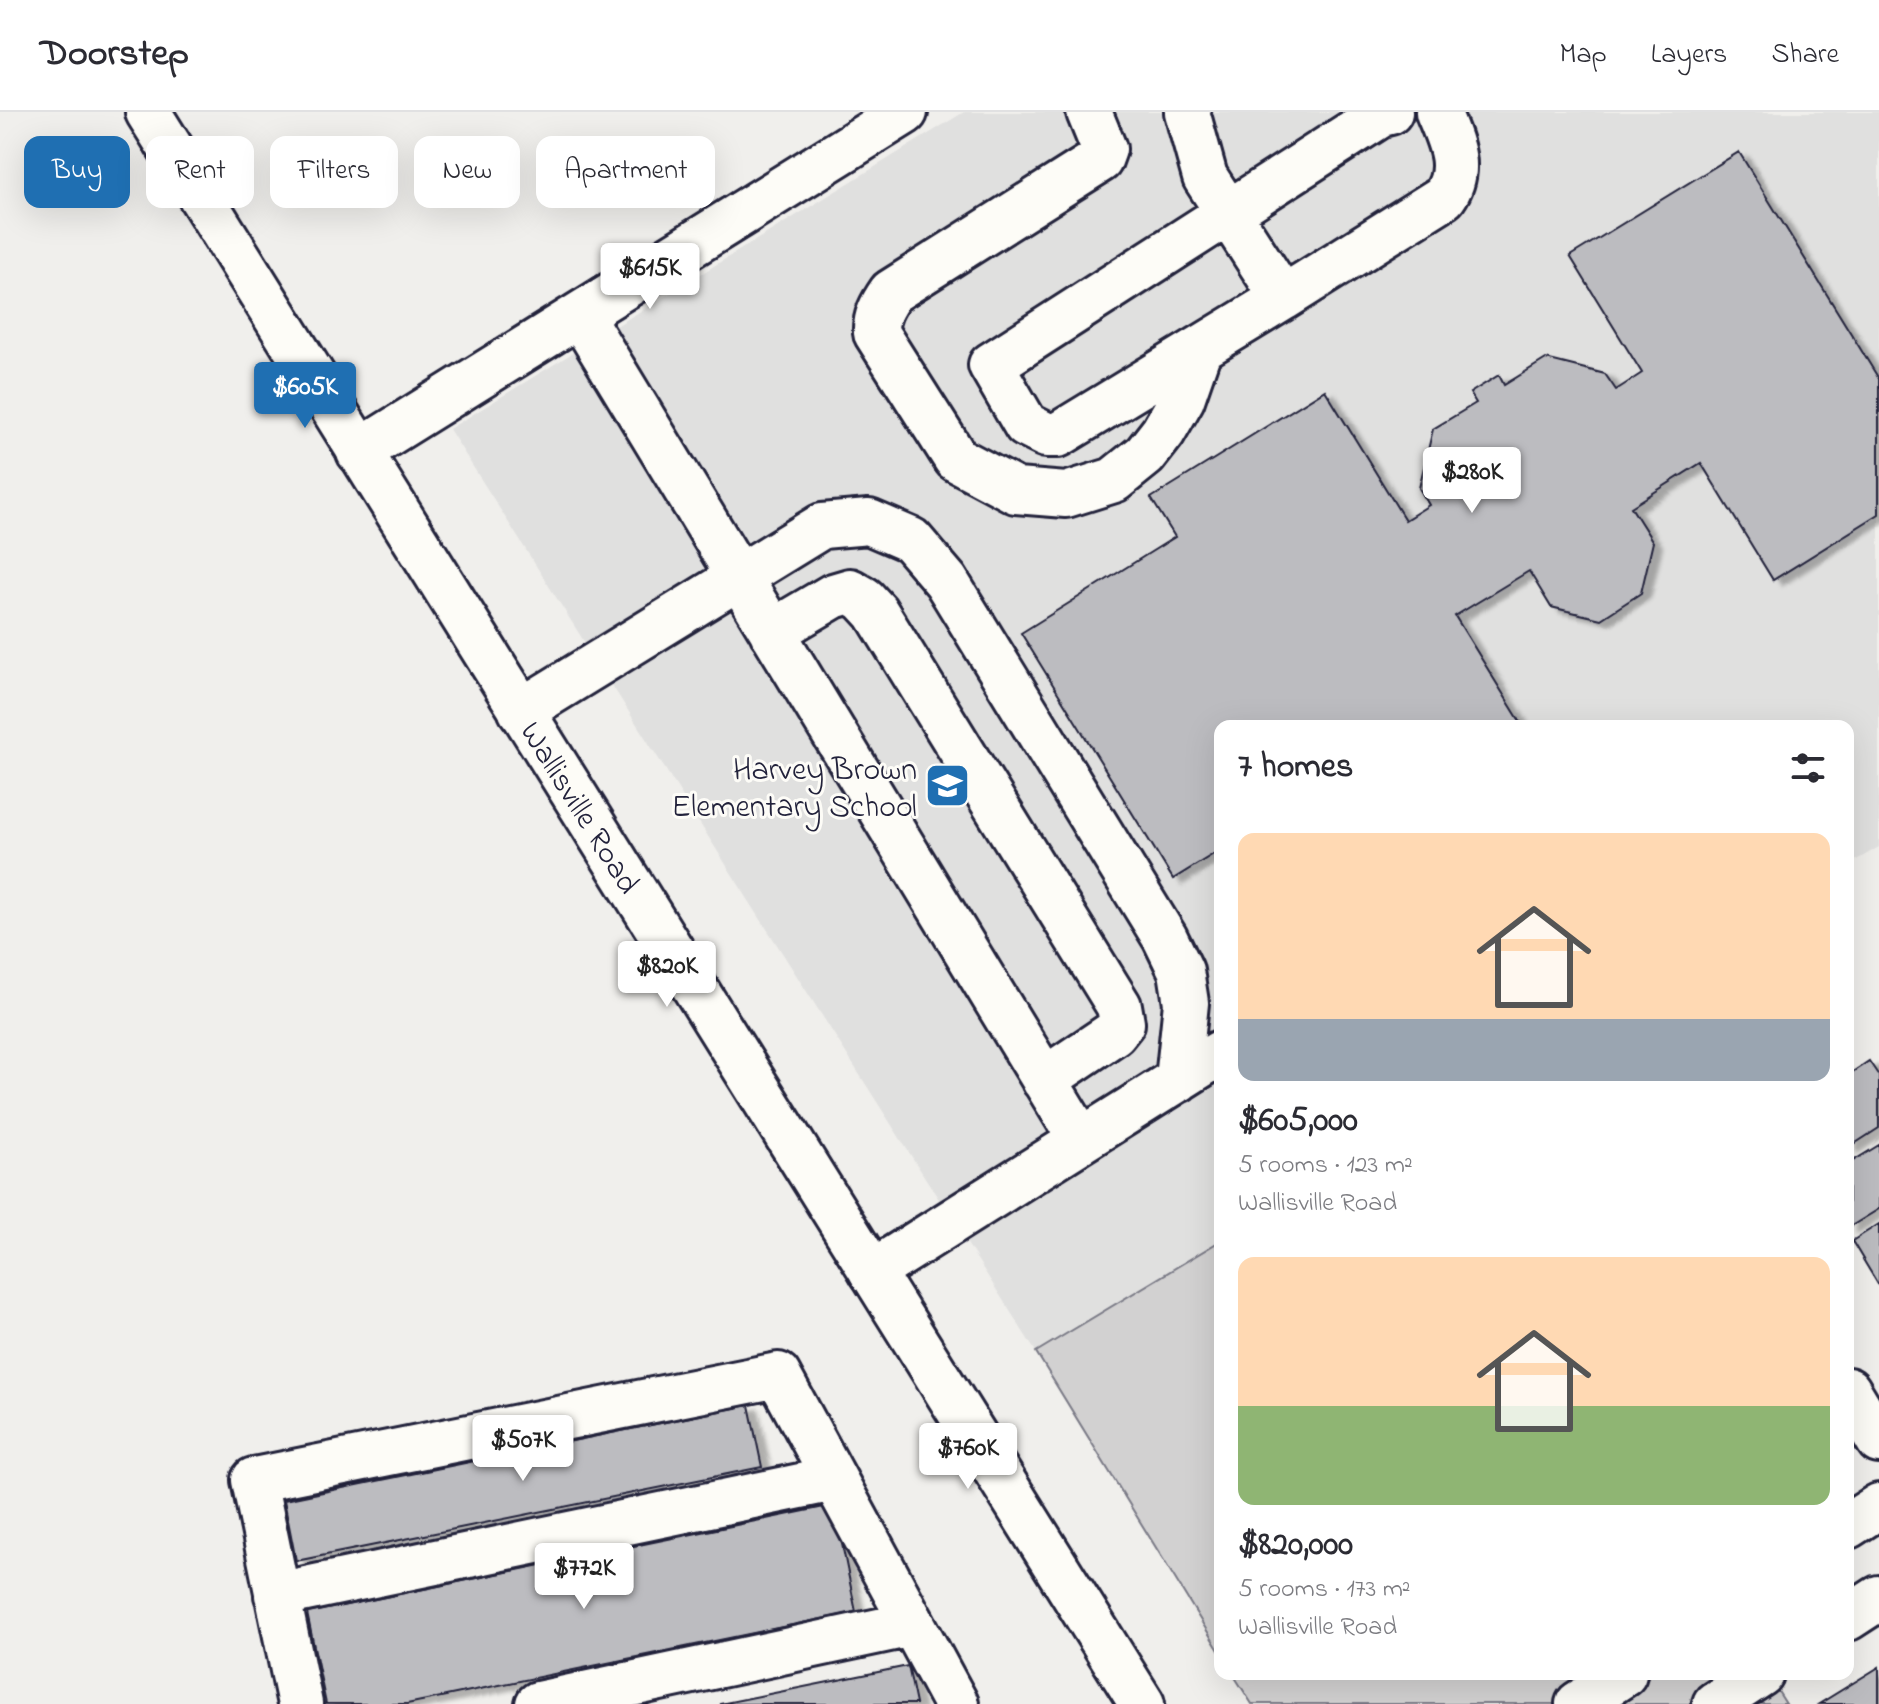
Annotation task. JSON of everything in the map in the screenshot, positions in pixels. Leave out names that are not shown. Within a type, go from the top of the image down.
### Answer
[{"type":"main road","name":"Wallisville Road","points":[[148,112],[1142,1704]]},
{"type":"main road","points":[[359,452],[905,112]]},
{"type":"main road","points":[[1089,112],[1104,149],[1100,160],[891,292],[880,308],[876,333],[956,459],[1016,491],[1066,495],[1114,480],[1145,455],[1182,399],[1199,350]]},
{"type":"main road","points":[[1187,112],[1205,177],[1283,298]]},
{"type":"main road","points":[[1390,112],[1382,114],[991,365],[1026,425],[1046,435],[1058,435],[1444,197],[1453,185],[1455,171],[1452,145],[1438,112]]},
{"type":"main road","points":[[580,315],[1081,1140]]},
{"type":"main road","points":[[521,711],[822,526],[869,522],[911,540],[946,581],[1176,960],[1186,1003],[1178,1080]]},
{"type":"main road","points":[[772,632],[833,596],[850,591],[864,599],[876,612],[1119,1006],[1122,1023],[1114,1033],[1044,1080]]},
{"type":"main road","points":[[872,1272],[1214,1057]]},
{"type":"main road","points":[[300,1704],[254,1480],[778,1375],[956,1704]]},
{"type":"main road","points":[[1854,1400],[1879,1441]]},
{"type":"main road","points":[[277,1595],[834,1479]]},
{"type":"main road","points":[[1854,1522],[1879,1506]]},
{"type":"main road","points":[[1854,1614],[1879,1598]]},
{"type":"main road","points":[[538,1704],[912,1624]]},
{"type":"main road","points":[[1578,1704],[1615,1680]]},
{"type":"main road","points":[[1715,1704],[1752,1680]]},
{"type":"shaded area","name":"Harvey Brown Elementary School","points":[[964,112],[1879,112],[1879,847],[1854,862],[1854,720],[1214,720],[1214,1245],[1036,1352],[449,429]]},
{"type":"shaded area","points":[[1214,1245],[1214,1642],[1036,1352]]},
{"type":"shaded area","points":[[1237,1680],[1771,1680],[1786,1704],[1252,1704]]},
{"type":"building","points":[[1739,152],[1879,379],[1879,514],[1773,580],[1701,463],[1631,507],[1653,542],[1641,593],[1601,619],[1551,607],[1529,571],[1455,616],[1519,720],[1214,720],[1214,854],[1173,879],[1021,633],[1175,537],[1151,498],[1325,390],[1405,520],[1429,505],[1419,488],[1433,429],[1476,403],[1470,393],[1499,375],[1504,385],[1546,359],[1605,374],[1616,390],[1642,373],[1570,256]]},
{"type":"building","points":[[1869,1061],[1879,1076],[1879,1128],[1854,1144],[1854,1071]]},
{"type":"building","points":[[1879,1145],[1879,1209],[1854,1224],[1854,1160]]},
{"type":"building","points":[[1879,1224],[1879,1286],[1854,1244],[1854,1240]]},
{"type":"building","points":[[749,1405],[762,1467],[296,1561],[284,1500]]},
{"type":"building","points":[[834,1505],[856,1612],[407,1704],[326,1704],[307,1613]]},
{"type":"building","points":[[908,1666],[916,1704],[720,1704]]},
{"type":"building","points":[[1879,1667],[1879,1704],[1819,1704]]},
{"type":"place","name":"Harvey Brown Elementary School","points":[[948,786]]}]
